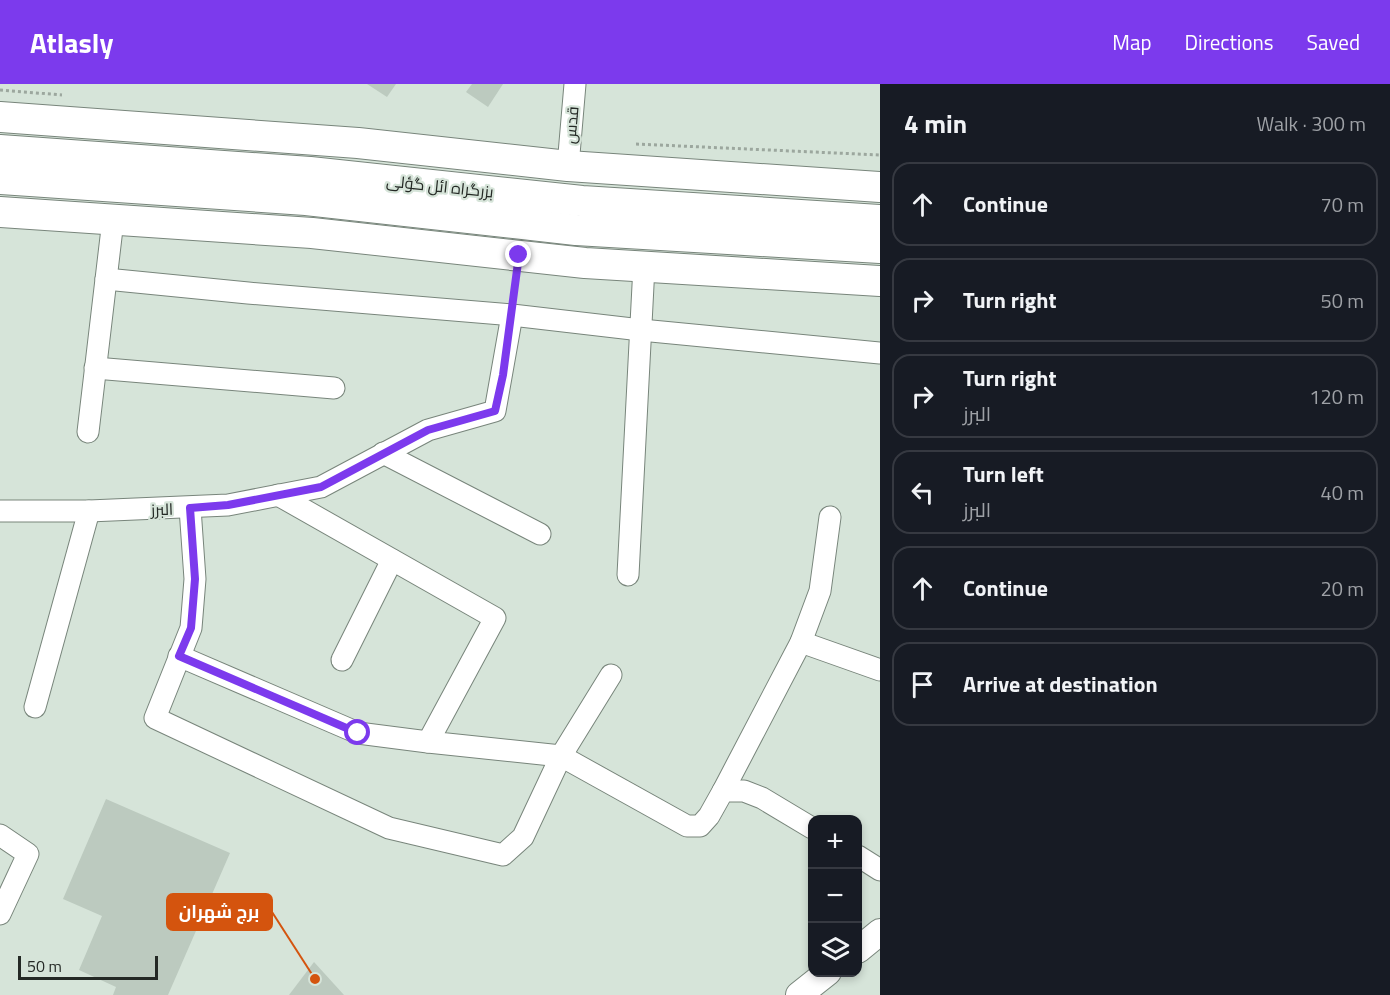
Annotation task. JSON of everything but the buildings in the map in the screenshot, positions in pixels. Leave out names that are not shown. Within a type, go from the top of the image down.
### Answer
[{"type":"highway","points":[[0,117],[358,143],[568,166],[880,187]]},
{"type":"highway","name":"بزرگراه ائل گؤلی","points":[[0,150],[310,172],[582,201],[880,220]]},
{"type":"highway","name":"بزرگراه ائل گؤلی","points":[[0,179],[306,200],[576,230],[880,248]]},
{"type":"highway","points":[[0,212],[312,233],[644,266],[880,281]]},
{"type":"main road","points":[[862,947],[880,932]]},
{"type":"main road","points":[[799,995],[822,977]]},
{"type":"street","name":"قدس","points":[[568,166],[575,84]]},
{"type":"street","points":[[87,432],[113,220]]},
{"type":"street","points":[[628,574],[644,266]]},
{"type":"street","points":[[106,279],[512,315],[880,353]]},
{"type":"street","name":"البرز","points":[[0,511],[190,508],[228,505],[321,487],[428,430],[495,411],[512,315]]},
{"type":"street","points":[[95,368],[334,388]]},
{"type":"street","points":[[383,453],[540,534]]},
{"type":"street","points":[[278,495],[495,618],[428,742]]},
{"type":"street","points":[[190,508],[195,579],[191,628],[155,715],[157,720],[389,828],[503,855],[523,837],[561,756],[611,675]]},
{"type":"street","points":[[35,707],[89,511]]},
{"type":"street","points":[[179,656],[358,733],[561,756],[687,826],[700,826],[709,816],[723,791],[801,642],[820,591],[830,517]]},
{"type":"street","points":[[342,660],[392,560]]},
{"type":"street","points":[[801,642],[880,670]]},
{"type":"street","points":[[723,791],[744,791],[762,798],[808,825]]},
{"type":"street","points":[[0,835],[28,854],[0,914]]},
{"type":"street","points":[[862,859],[880,870]]},
{"type":"path","points":[[512,315],[519,255]]},
{"type":"place","name":"برج شهران","points":[[315,979]]},
{"type":"route","points":[[358,733],[179,656],[191,628],[195,579],[190,508],[228,505],[321,487],[428,430],[495,411],[503,375],[519,255]]}]
